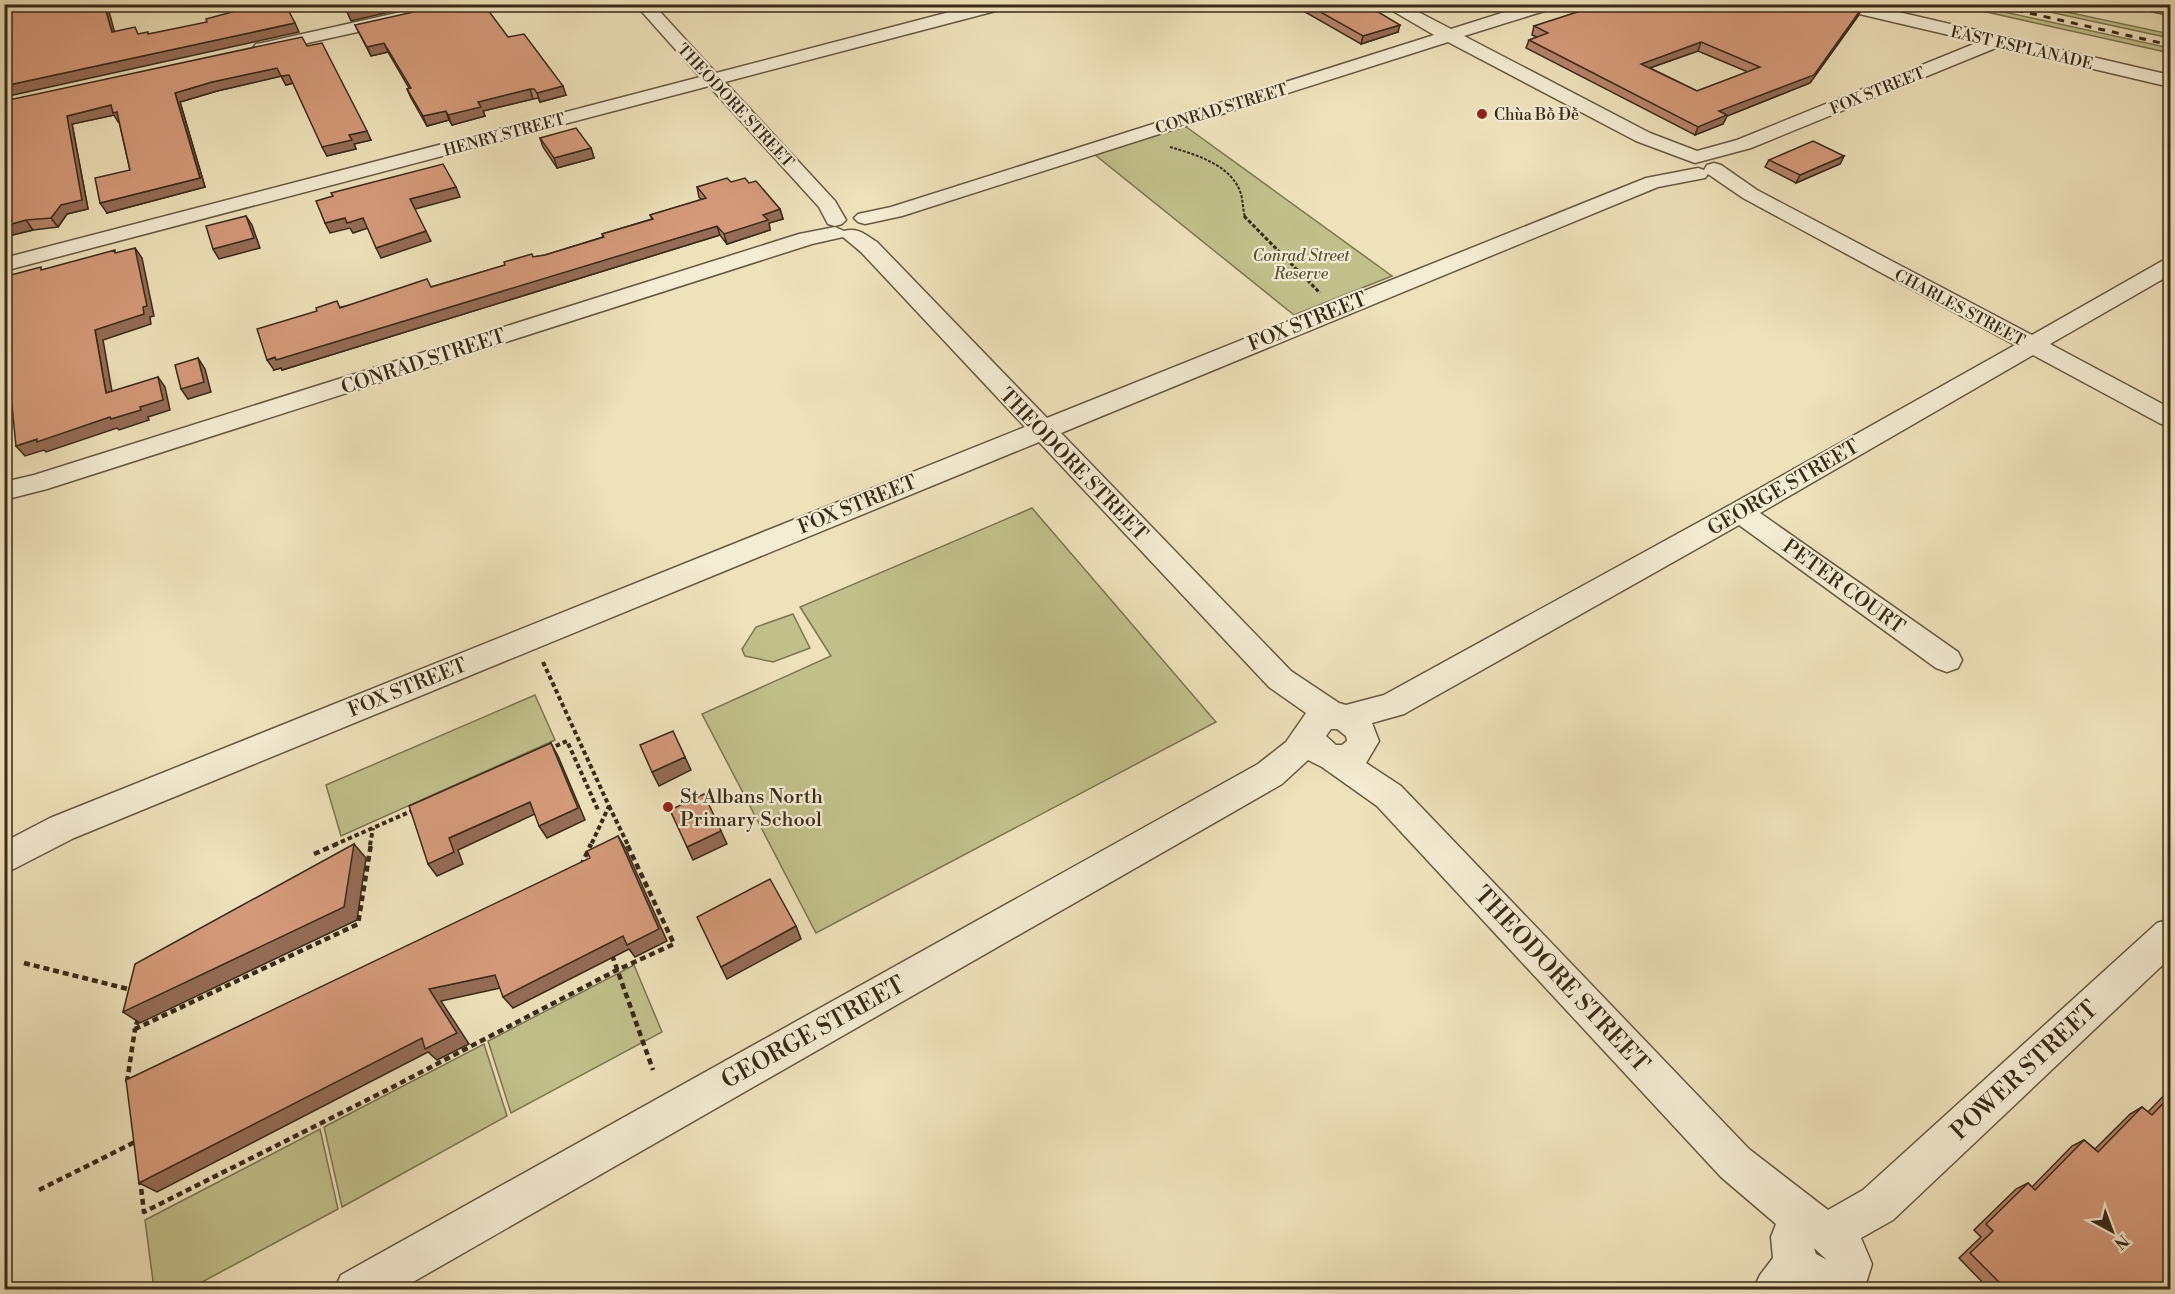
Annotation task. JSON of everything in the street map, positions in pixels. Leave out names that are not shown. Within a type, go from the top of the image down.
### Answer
[{"type":"street","points":[[245,52],[462,4]]},
{"type":"street","name":"THEODORE STREET","points":[[643,4],[849,226],[1336,737],[1735,1163],[1821,1268]]},
{"type":"street","name":"HENRY STREET","points":[[5,264],[1002,4]]},
{"type":"street","name":"CHARLES STREET","points":[[1389,4],[2170,417]]},
{"type":"street","name":"CONRAD STREET","points":[[4,491],[38,483],[1548,4]]},
{"type":"street","name":"EAST ESPLANADE","points":[[1838,4],[2170,81]]},
{"type":"street","points":[[2143,4],[2170,10]]},
{"type":"street","name":"FOX STREET","points":[[4,859],[62,828],[1041,429],[1731,152],[1756,139],[1997,41]]},
{"type":"street","name":"GEORGE STREET","points":[[357,1290],[1270,774],[1740,512],[2170,266]]},
{"type":"street","name":"CONRAD STREET","points":[[4,497],[38,483]]},
{"type":"street","name":"PETER COURT","points":[[1740,512],[1947,660]]},
{"type":"street","name":"FOX STREET","points":[[4,843],[62,828]]},
{"type":"street","name":"POWER STREET","points":[[1821,1268],[1878,1205],[2170,935]]},
{"type":"path","points":[[1132,136],[1190,153],[1226,169],[1241,193],[1244,216],[1336,310]]},
{"type":"path","points":[[140,1177],[144,1212],[387,1090],[617,970],[674,944],[543,662]]},
{"type":"path","points":[[546,751],[567,741],[598,810]]},
{"type":"path","points":[[584,878],[580,867],[609,806]]},
{"type":"path","points":[[314,854],[416,808]]},
{"type":"path","points":[[135,1029],[358,924],[373,828]]},
{"type":"path","points":[[610,949],[653,1070]]},
{"type":"path","points":[[24,963],[134,990]]},
{"type":"path","points":[[128,1089],[127,1078],[140,1011]]},
{"type":"path","points":[[134,1131],[136,1153]]},
{"type":"path","points":[[39,1190],[135,1142]]},
{"type":"green space","points":[[1955,5],[1972,5],[2170,48],[2170,53]]},
{"type":"green space","points":[[2017,5],[2034,5],[2170,34],[2170,38]]},
{"type":"green space","name":"Conrad Street Reserve","points":[[1185,126],[1392,276],[1294,315],[1094,154]]},
{"type":"green space","points":[[1032,508],[1216,722],[816,933],[702,714],[831,656],[800,607]]},
{"type":"green space","points":[[793,614],[810,648],[773,662],[745,656],[742,649],[756,627]]},
{"type":"green space","points":[[535,695],[555,740],[341,836],[326,785]]},
{"type":"green space","points":[[634,965],[662,1032],[511,1113],[488,1041]]},
{"type":"green space","points":[[484,1044],[507,1116],[342,1207],[324,1127]]},
{"type":"green space","points":[[320,1129],[338,1209],[189,1289],[154,1289],[145,1220]]},
{"type":"building","points":[[4,4],[104,4],[112,32],[135,27],[138,34],[207,22],[206,19],[243,9],[241,4],[285,4],[295,23],[4,86]]},
{"type":"building","points":[[343,4],[383,4],[347,12]]},
{"type":"building","points":[[449,4],[473,4],[476,8],[485,6],[508,37],[524,34],[563,86],[537,93],[534,89],[530,89],[478,102],[481,107],[448,115],[446,111],[423,116],[407,89],[411,88],[384,43],[367,47],[355,25]]},
{"type":"building","points":[[1306,4],[1358,4],[1365,8],[1370,7],[1400,25],[1363,36]]},
{"type":"building","points":[[1602,4],[1850,4],[1862,8],[1814,75],[1719,111],[1727,115],[1698,127],[1529,40],[1548,33],[1534,26]],"holes":[[[1701,42],[1760,67],[1697,91],[1641,64]]]},
{"type":"building","points":[[302,37],[307,46],[322,43],[367,131],[349,135],[352,140],[322,147],[289,75],[281,76],[277,68],[212,82],[175,93],[200,178],[100,203],[95,178],[130,170],[117,112],[113,113],[111,105],[67,116],[82,200],[61,205],[51,218],[26,220],[4,226],[4,101]]},
{"type":"building","points":[[576,128],[591,148],[554,158],[540,138]]},
{"type":"building","points":[[1813,141],[1844,156],[1800,175],[1769,160]]},
{"type":"building","points":[[443,164],[456,187],[410,199],[426,231],[376,248],[363,218],[347,223],[345,218],[325,223],[316,201],[333,196],[331,193]]},
{"type":"building","points":[[727,178],[731,182],[745,178],[749,183],[756,181],[780,209],[763,215],[768,220],[724,234],[717,226],[276,360],[275,357],[267,360],[257,329],[317,311],[316,308],[337,301],[340,308],[427,279],[431,287],[505,265],[504,262],[532,254],[533,257],[545,255],[604,237],[602,234],[653,219],[650,215],[706,198],[697,187]]},
{"type":"building","points":[[246,216],[254,238],[213,249],[206,226]]},
{"type":"building","points":[[135,248],[147,306],[143,307],[144,314],[95,330],[106,393],[158,377],[163,400],[140,407],[141,410],[111,419],[110,417],[37,442],[37,439],[16,446],[4,327],[4,301],[9,300],[7,276],[41,267],[41,270],[115,250],[115,253]]},
{"type":"building","points":[[198,358],[204,382],[181,389],[175,365]]},
{"type":"building","points":[[673,731],[685,757],[652,772],[640,745]]},
{"type":"building","points":[[551,743],[578,808],[539,826],[530,802],[449,838],[454,852],[428,864],[409,806]]},
{"type":"building","points":[[704,794],[721,831],[687,847],[670,810]]},
{"type":"building","points":[[618,836],[659,929],[627,945],[623,936],[503,997],[495,975],[429,989],[457,1033],[425,1049],[422,1038],[139,1183],[126,1080],[590,858],[587,851]]},
{"type":"building","points":[[354,844],[344,907],[123,1012],[135,964]]},
{"type":"building","points":[[770,879],[796,926],[721,967],[697,917]]},
{"type":"building","points":[[2170,1096],[2170,1290],[2007,1290],[1970,1253],[1993,1231],[1986,1224],[2028,1183],[2035,1190],[2084,1140],[2098,1152],[2142,1107],[2152,1115]]},
{"type":"railway","points":[[1989,4],[2170,45]]},
{"type":"place","name":"Chùa Bồ Đề","points":[[1482,114]]},
{"type":"place","name":"St Albans North Primary School","points":[[668,807]]}]
